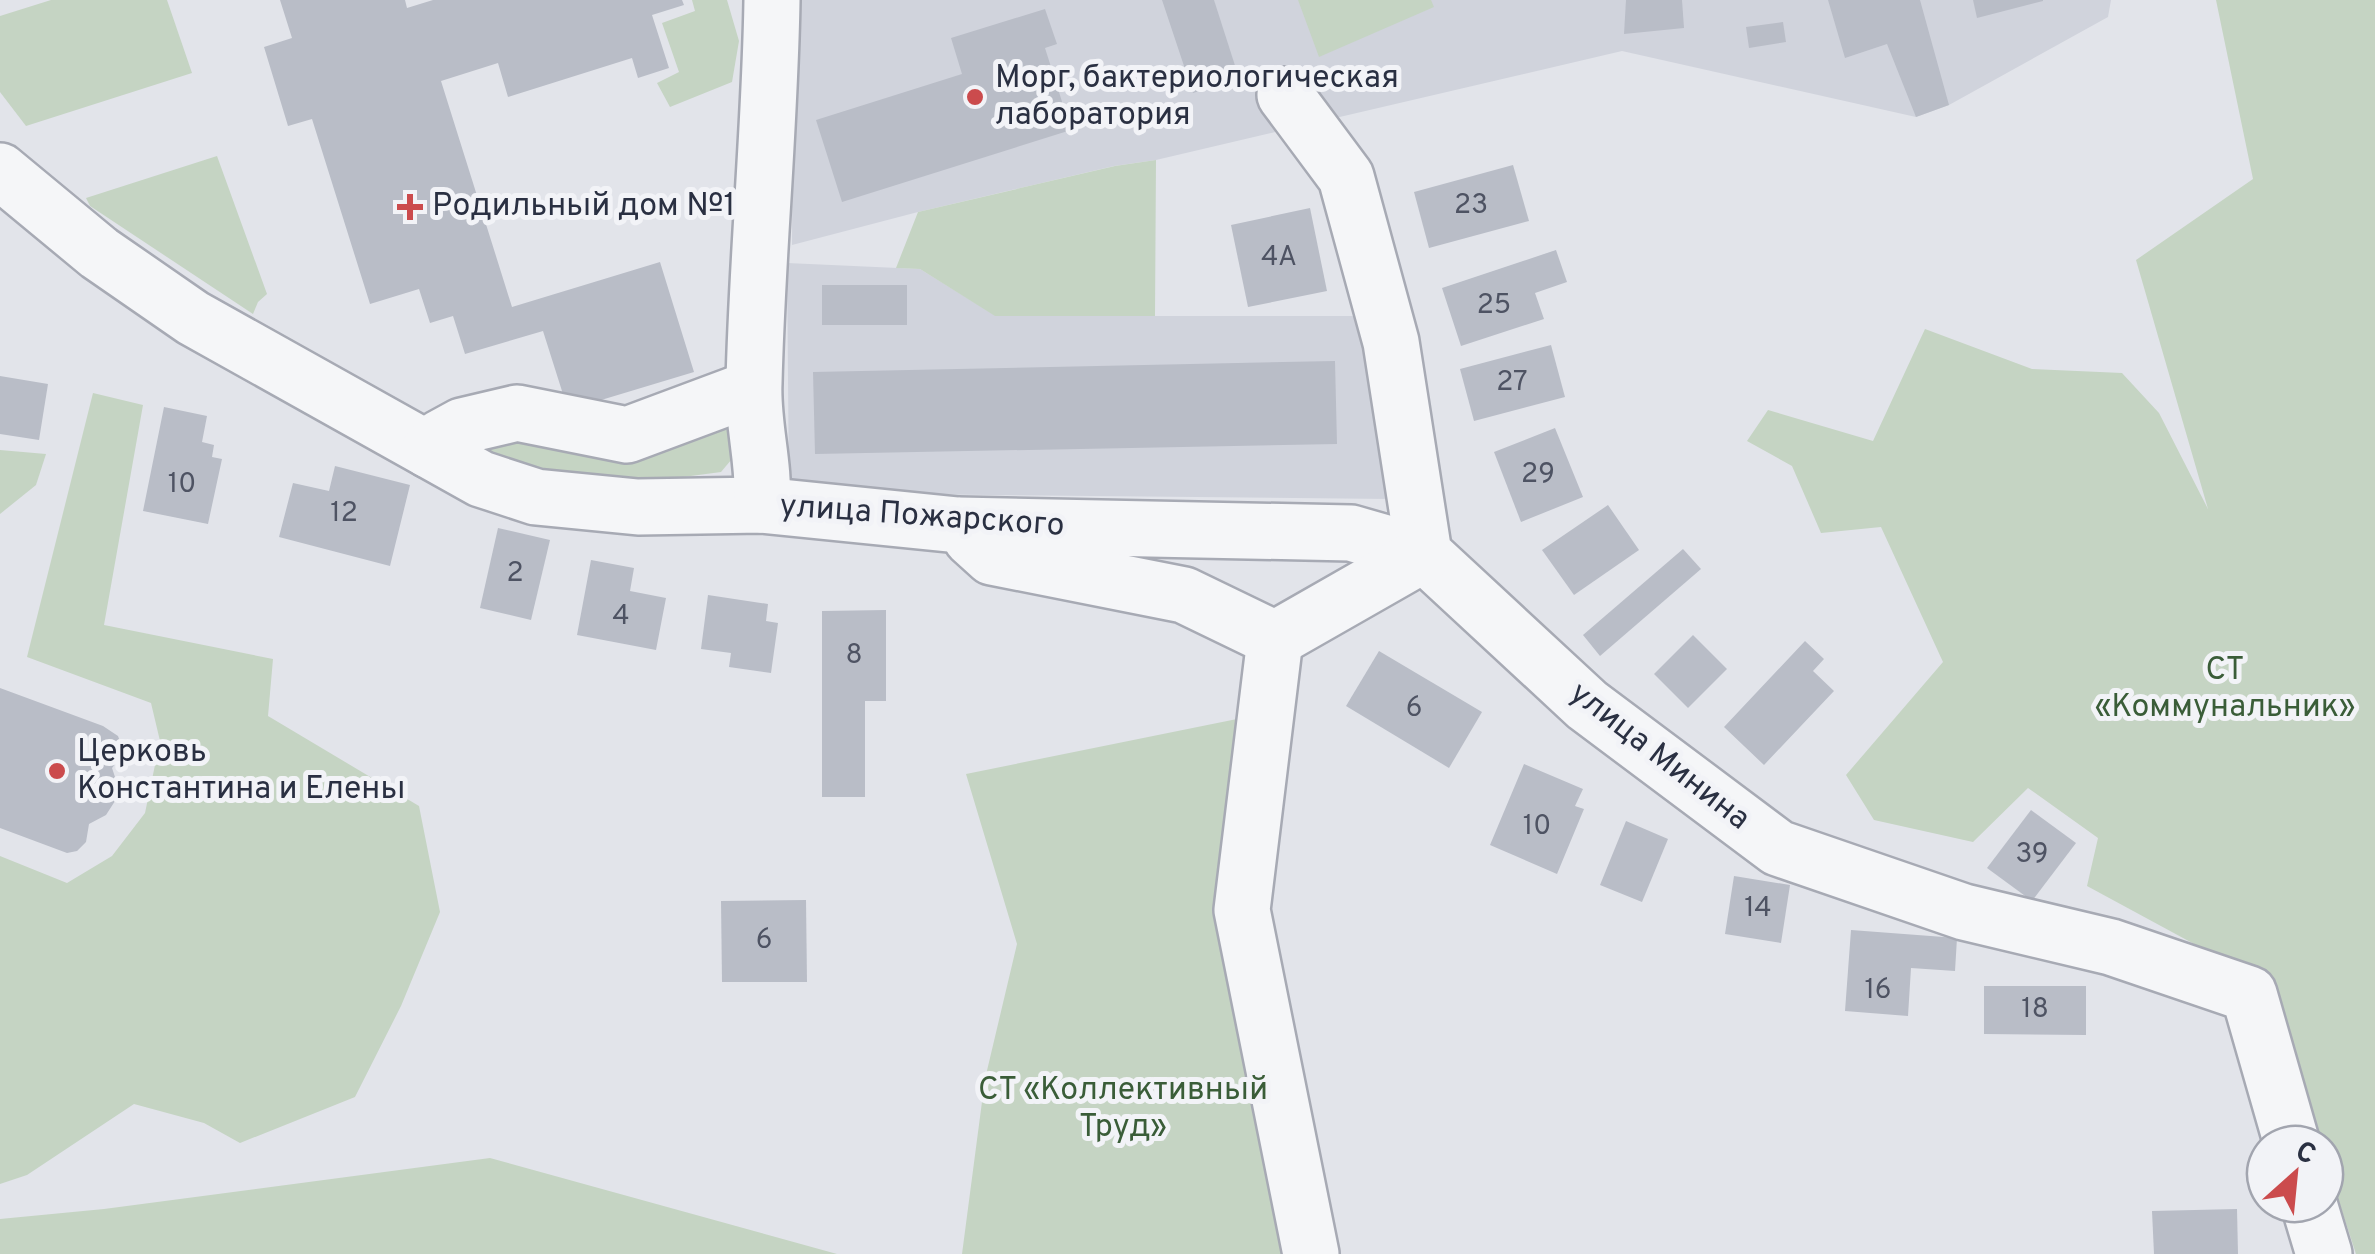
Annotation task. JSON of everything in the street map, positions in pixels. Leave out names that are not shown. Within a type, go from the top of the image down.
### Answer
[{"type":"street","points":[[762,505],[762,450],[753,388],[772,0]]},
{"type":"street","points":[[1275,639],[1424,554],[1391,342],[1346,176],[1285,95]]},
{"type":"street","name":"улица Пожарского","points":[[0,171],[99,253],[193,318],[481,478],[536,497],[638,507],[762,505],[958,525],[1351,533],[1424,554]]},
{"type":"street","points":[[429,450],[440,438],[462,426],[518,413],[628,435],[753,388]]},
{"type":"street","points":[[958,525],[992,557],[1184,594],[1275,639]]},
{"type":"street","name":"улица Минина","points":[[1424,554],[1587,705],[1778,848],[1964,912],[2111,947],[2250,994],[2286,1124]]},
{"type":"street","points":[[1275,639],[1242,910],[1311,1254]]},
{"type":"street","points":[[2315,1224],[2324,1254]]},
{"type":"shaded area","points":[[793,0],[2111,0],[2108,17],[1949,105],[1916,117],[1622,51],[1156,160],[1114,166],[792,245]]},
{"type":"shaded area","points":[[787,263],[920,269],[996,316],[1364,316],[1391,499],[789,493]]},
{"type":"green space","points":[[51,0],[167,0],[192,73],[26,126],[0,92],[0,16]]},
{"type":"green space","points":[[692,0],[727,0],[739,41],[732,82],[670,107],[657,83],[679,72],[662,23],[695,11]]},
{"type":"green space","points":[[1298,0],[1431,0],[1434,7],[1319,57]]},
{"type":"green space","name":"СТ «Коммунальник»","points":[[2216,0],[2375,0],[2375,1254],[2356,1254],[2345,1220],[2345,1124],[2314,1124],[2268,984],[2087,886],[2098,838],[2028,788],[1973,842],[1874,820],[1846,775],[1943,662],[1881,527],[1821,533],[1792,466],[1747,441],[1768,410],[1873,441],[1925,329],[2032,369],[2122,373],[2159,413],[2208,509],[2136,260],[2253,179]]},
{"type":"green space","points":[[217,156],[267,294],[253,314],[90,206],[86,198]]},
{"type":"green space","points":[[1156,160],[1155,316],[995,316],[920,269],[896,268],[918,212]]},
{"type":"green space","points":[[93,393],[143,405],[104,625],[273,659],[268,716],[419,806],[440,912],[401,1006],[355,1097],[240,1143],[204,1123],[134,1104],[27,1175],[0,1184],[0,856],[67,883],[112,856],[145,813],[160,741],[151,703],[27,657]]},
{"type":"green space","points":[[731,430],[737,453],[721,472],[638,483],[541,471],[490,458],[490,437]]},
{"type":"green space","points":[[0,450],[46,454],[36,485],[0,514]]},
{"type":"green space","name":"СТ «Коллективный Труд»","points":[[1237,719],[1232,898],[1288,1254],[962,1254],[985,1079],[1017,944],[966,774]]},
{"type":"green space","points":[[490,1158],[837,1254],[0,1254],[0,1219]]},
{"type":"building","name":"Родильный дом №1","points":[[280,0],[405,0],[407,8],[433,0],[682,0],[684,5],[652,15],[669,68],[638,78],[632,58],[508,97],[498,63],[441,81],[512,307],[660,262],[694,372],[568,410],[543,331],[465,354],[453,316],[430,323],[419,289],[370,304],[312,119],[288,126],[264,47],[292,38]]},
{"type":"building","points":[[1162,0],[1214,0],[1239,78],[1193,93]]},
{"type":"building","points":[[1626,0],[1682,0],[1684,28],[1624,34]]},
{"type":"building","points":[[1828,0],[1920,0],[1949,105],[1916,117],[1887,44],[1845,58]]},
{"type":"building","points":[[1973,0],[2043,0],[2043,1],[1977,18]]},
{"type":"building","name":"Морг, бактериологическая лаборатория","points":[[1045,9],[1057,44],[1045,48],[1071,130],[842,202],[816,120],[962,74],[951,38]]},
{"type":"building","points":[[1783,22],[1786,42],[1749,48],[1746,27]]},
{"type":"building","points":[[1513,165],[1529,221],[1429,248],[1414,192]]},
{"type":"building","points":[[1310,208],[1327,291],[1248,307],[1231,225]]},
{"type":"building","points":[[1556,250],[1567,282],[1535,293],[1544,319],[1461,346],[1442,288]]},
{"type":"building","points":[[822,285],[907,285],[907,325],[822,325]]},
{"type":"building","points":[[1551,345],[1565,397],[1474,421],[1460,369]]},
{"type":"building","points":[[1335,361],[1337,444],[815,454],[813,372]]},
{"type":"building","points":[[0,376],[48,384],[39,440],[0,434]]},
{"type":"building","points":[[164,407],[207,416],[202,442],[214,445],[212,457],[222,459],[208,524],[143,511]]},
{"type":"building","points":[[1555,428],[1583,497],[1521,522],[1494,452]]},
{"type":"building","points":[[335,466],[410,485],[390,566],[279,537],[293,483],[329,491]]},
{"type":"building","points":[[1608,505],[1639,550],[1574,595],[1542,550]]},
{"type":"building","points":[[498,528],[550,540],[531,620],[480,608]]},
{"type":"building","points":[[1683,549],[1701,569],[1600,656],[1583,635]]},
{"type":"building","points":[[591,560],[634,568],[630,591],[666,598],[656,650],[577,635]]},
{"type":"building","points":[[708,595],[768,604],[766,621],[778,623],[771,673],[729,667],[731,653],[701,649]]},
{"type":"building","points":[[886,610],[886,701],[865,701],[865,797],[822,797],[822,611]]},
{"type":"building","points":[[1693,635],[1727,669],[1688,708],[1654,674]]},
{"type":"building","points":[[1805,641],[1824,659],[1813,671],[1834,691],[1764,765],[1724,727]]},
{"type":"building","points":[[1379,651],[1482,712],[1449,768],[1346,706]]},
{"type":"building","name":"Церковь Константина и Елены","points":[[0,688],[103,726],[118,736],[121,757],[112,768],[117,783],[115,801],[106,815],[89,824],[86,842],[77,851],[67,853],[0,828]]},
{"type":"building","points":[[1524,764],[1583,789],[1575,806],[1584,809],[1557,874],[1490,845]]},
{"type":"building","points":[[2031,810],[2076,843],[2032,901],[1987,868]]},
{"type":"building","points":[[1626,821],[1668,839],[1642,902],[1600,885]]},
{"type":"building","points":[[1734,876],[1790,885],[1781,943],[1725,934]]},
{"type":"building","points":[[806,900],[807,982],[722,982],[721,901]]},
{"type":"building","points":[[1851,930],[1957,938],[1955,971],[1911,968],[1908,1016],[1845,1011]]},
{"type":"building","points":[[1984,986],[2086,986],[2086,1035],[1984,1034]]},
{"type":"building","points":[[2237,1209],[2238,1254],[2154,1254],[2152,1211]]},
{"type":"place","name":"Морг, бактериологическая лаборатория","points":[[975,97]]},
{"type":"place","name":"Родильный дом №1","points":[[410,207]]},
{"type":"place","name":"Церковь Константина и Елены","points":[[57,771]]}]
